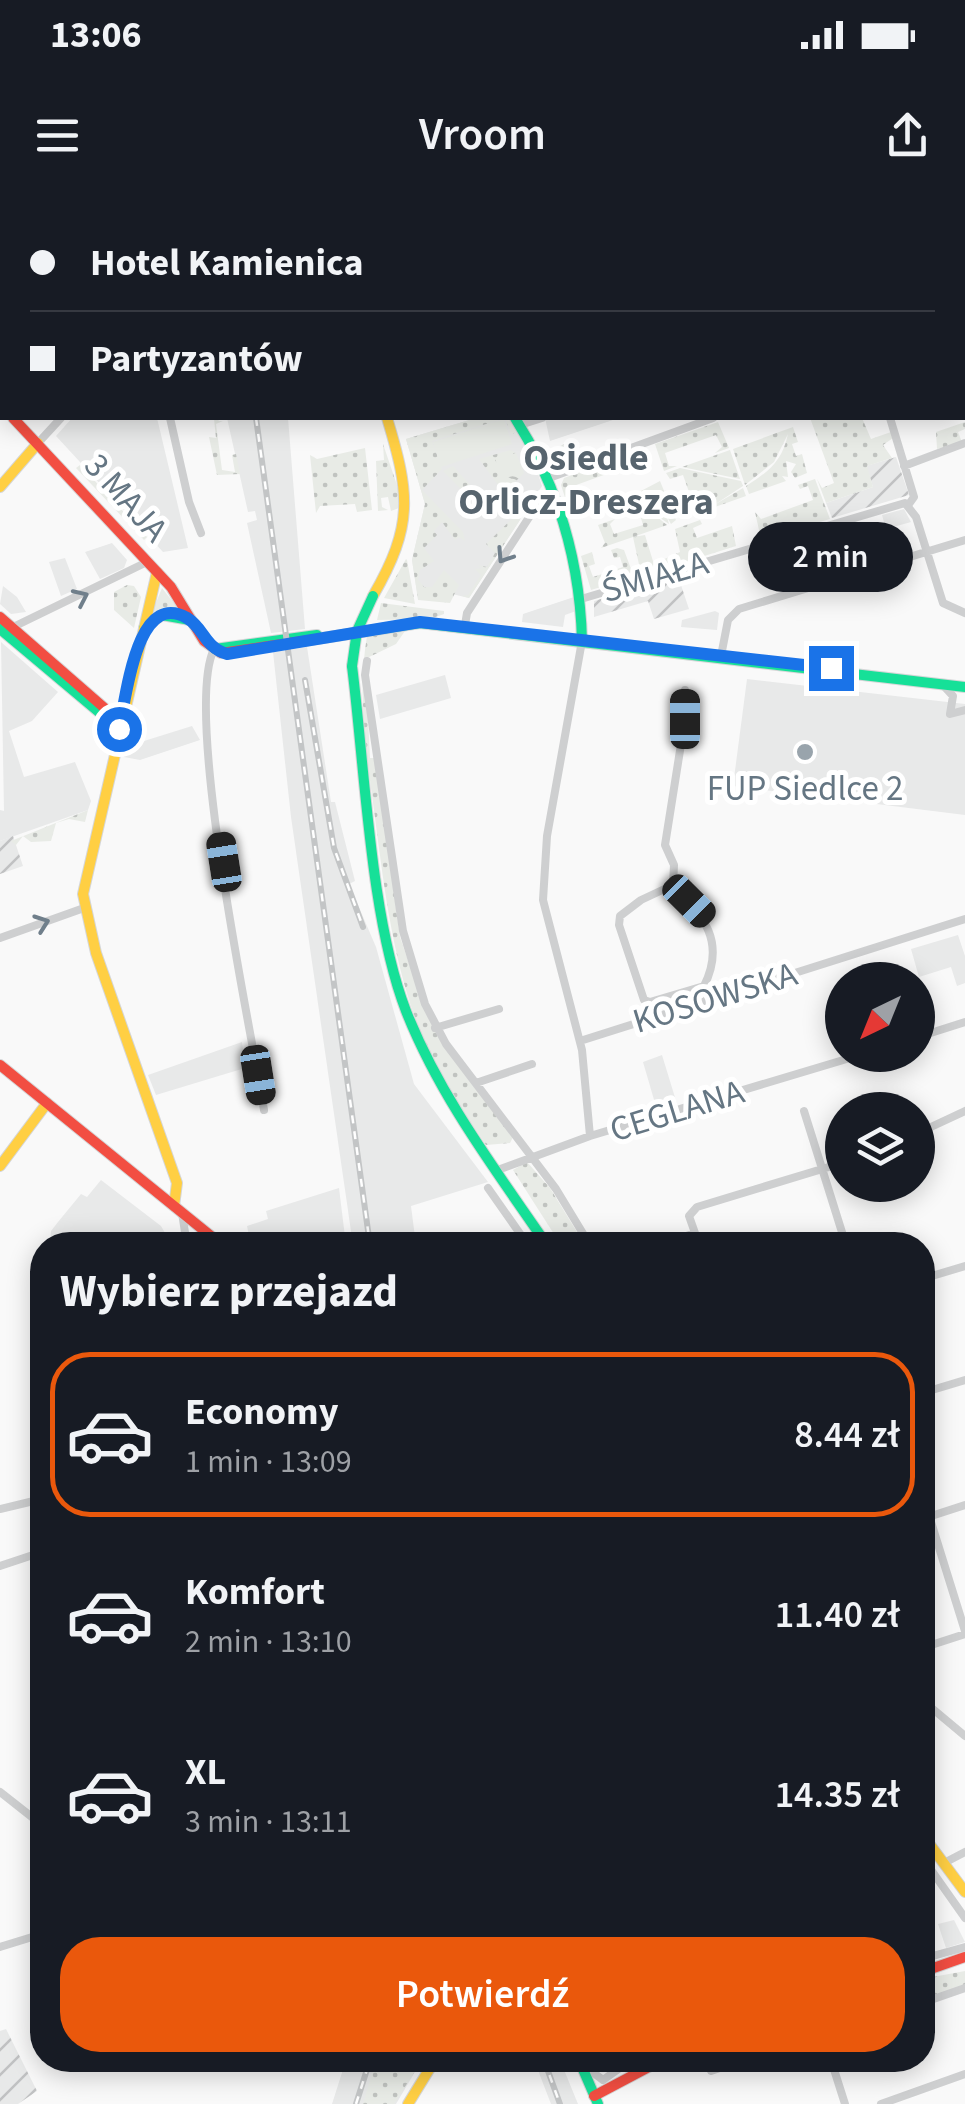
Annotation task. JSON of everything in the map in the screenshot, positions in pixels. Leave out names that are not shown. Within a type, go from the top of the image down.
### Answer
[{"type":"main road","name":"3 MAJA","points":[[15,420],[178,596],[214,649]]},
{"type":"main road","points":[[388,420],[408,485],[409,518],[398,553],[357,632],[352,666],[383,916],[397,982],[433,1075],[538,1232]]},
{"type":"main road","points":[[517,421],[549,478],[582,599],[582,640]]},
{"type":"main road","points":[[0,487],[38,443]]},
{"type":"main road","points":[[156,572],[84,882],[84,908],[177,1183],[178,1210]]},
{"type":"main road","points":[[143,630],[162,615],[191,620]]},
{"type":"main road","points":[[0,617],[4,630],[109,712],[122,716]]},
{"type":"main road","points":[[214,649],[407,622],[465,625],[965,687]]},
{"type":"main road","points":[[4,630],[37,648],[49,665],[119,729]]},
{"type":"main road","points":[[898,676],[965,679]]},
{"type":"main road","points":[[0,1064],[206,1232]]},
{"type":"main road","points":[[0,1166],[47,1103]]},
{"type":"main road","points":[[935,1851],[965,1892]]},
{"type":"main road","points":[[935,1968],[965,1957]]},
{"type":"main road","points":[[942,1966],[965,1965]]},
{"type":"main road","points":[[408,2104],[427,2072]]},
{"type":"main road","points":[[584,2072],[596,2100],[642,2072]]},
{"type":"street","points":[[38,443],[58,420]]},
{"type":"street","points":[[171,420],[201,532]]},
{"type":"street","points":[[549,478],[708,420]]},
{"type":"street","points":[[891,420],[914,497],[909,504],[943,603],[965,613]]},
{"type":"street","points":[[904,466],[965,443]]},
{"type":"street","points":[[465,625],[467,613],[538,505],[553,495]]},
{"type":"street","name":"ŚMIAŁA","points":[[582,599],[909,504]]},
{"type":"street","points":[[721,656],[728,620],[739,608],[965,540]]},
{"type":"street","points":[[4,630],[147,562]]},
{"type":"street","points":[[29,621],[26,633],[37,648]]},
{"type":"street","points":[[582,640],[543,878],[545,914],[580,1040],[590,1136]]},
{"type":"street","points":[[214,649],[203,684],[214,801],[264,1110]]},
{"type":"street","points":[[368,661],[366,675],[404,939],[436,1028],[532,1156],[582,1232]]},
{"type":"street","points":[[939,681],[953,696],[950,714],[965,710]]},
{"type":"street","points":[[673,885],[675,871],[666,845],[685,719],[685,690]]},
{"type":"street","points":[[673,885],[631,906],[620,916],[619,926],[644,1000],[650,1002],[704,986]]},
{"type":"street","points":[[673,885],[705,917],[712,932],[710,975],[704,986],[708,1000]]},
{"type":"street","points":[[0,938],[84,908]]},
{"type":"street","name":"KOSOWSKA","points":[[580,1040],[965,919]]},
{"type":"street","points":[[436,1028],[499,1009]]},
{"type":"street","points":[[935,1032],[965,1022]]},
{"type":"street","points":[[476,1083],[532,1064]]},
{"type":"street","name":"CEGLANA","points":[[495,1170],[590,1136],[825,1066]]},
{"type":"street","points":[[804,1111],[842,1232]]},
{"type":"street","points":[[935,1125],[965,1111]]},
{"type":"street","points":[[694,1232],[690,1216],[697,1207],[823,1171]]},
{"type":"street","points":[[488,1188],[519,1232]]},
{"type":"street","points":[[178,1210],[184,1232]]},
{"type":"street","points":[[935,1275],[965,1266]]},
{"type":"street","points":[[935,1388],[965,1380]]},
{"type":"street","points":[[0,1509],[30,1502]]},
{"type":"street","points":[[935,1515],[965,1506]]},
{"type":"street","points":[[935,1544],[965,1632],[935,1643]]},
{"type":"street","points":[[0,1566],[30,1556]]},
{"type":"street","points":[[935,1711],[965,1736]]},
{"type":"street","points":[[0,1792],[30,1816]]},
{"type":"street","points":[[944,1863],[965,1852]]},
{"type":"street","points":[[935,1875],[965,1918]]},
{"type":"street","points":[[0,1947],[30,1938]]},
{"type":"street","points":[[935,1955],[965,1946]]},
{"type":"street","points":[[935,1999],[965,1988]]},
{"type":"street","points":[[594,2072],[603,2080],[614,2072]]},
{"type":"street","points":[[835,2072],[845,2104]]},
{"type":"street","points":[[881,2104],[965,2074]]},
{"type":"shaded area","points":[[70,420],[157,420],[188,548],[163,552],[56,436]]},
{"type":"shaded area","points":[[227,420],[288,420],[305,629],[271,633],[247,523],[257,520],[255,511],[248,512]]},
{"type":"shaded area","points":[[469,420],[509,420],[532,456],[542,486],[469,598],[452,594],[418,598],[412,560],[425,504],[406,439]]},
{"type":"shaded area","points":[[545,420],[613,420],[550,441]]},
{"type":"shaded area","points":[[896,457],[909,495],[832,518],[826,503],[873,487],[866,466]]},
{"type":"shaded area","points":[[904,509],[911,522],[886,529],[882,515]]},
{"type":"shaded area","points":[[112,543],[127,560],[124,568],[100,579],[85,552]]},
{"type":"shaded area","points":[[65,558],[77,589],[61,596],[49,562]]},
{"type":"shaded area","points":[[678,576],[689,609],[654,619],[648,601],[594,617],[594,601]]},
{"type":"shaded area","points":[[3,586],[17,597],[26,612],[11,614],[0,604]]},
{"type":"shaded area","points":[[574,597],[576,611],[565,615],[563,627],[522,622],[523,614]]},
{"type":"shaded area","points":[[719,613],[717,630],[681,627],[682,620]]},
{"type":"shaded area","points":[[1,642],[58,692],[32,721],[9,731],[24,777],[75,762],[91,801],[88,810],[0,841],[0,810],[4,811]]},
{"type":"shaded area","points":[[307,647],[331,802],[335,802],[355,881],[349,884],[376,947],[414,1084],[488,1182],[411,1206],[414,1232],[351,1232],[291,817],[273,652]]},
{"type":"shaded area","points":[[445,675],[451,698],[380,719],[376,695]]},
{"type":"shaded area","points":[[747,679],[965,704],[965,815],[733,786]]},
{"type":"shaded area","points":[[192,726],[200,740],[140,760],[124,757],[129,738],[144,741]]},
{"type":"shaded area","points":[[13,836],[23,866],[0,874],[0,841]]},
{"type":"shaded area","points":[[958,935],[965,956],[965,983],[957,986],[951,967],[935,972],[935,962],[915,962],[911,949]]},
{"type":"shaded area","points":[[242,1042],[245,1068],[156,1095],[148,1075]]},
{"type":"shaded area","points":[[662,1055],[677,1104],[657,1110],[643,1062]]},
{"type":"shaded area","points":[[101,1180],[164,1232],[51,1232],[81,1194],[87,1197]]},
{"type":"shaded area","points":[[339,1188],[344,1232],[248,1232],[247,1226],[268,1219],[266,1211]]},
{"type":"shaded area","points":[[954,1920],[965,1942],[946,1948],[938,1924]]},
{"type":"shaded area","points":[[6,2029],[37,2091],[18,2104],[0,2104],[0,2031]]},
{"type":"shaded area","points":[[342,2072],[415,2072],[396,2104],[332,2104]]},
{"type":"shaded area","points":[[539,2072],[565,2072],[578,2104],[551,2104]]},
{"type":"green space","points":[[214,420],[223,421],[216,424],[222,470],[235,472],[232,455],[236,454],[240,474],[217,475],[209,437],[216,438]]},
{"type":"green space","points":[[469,420],[499,420],[432,441],[442,469],[422,490],[463,532],[465,541],[459,537],[455,540],[442,522],[434,531],[437,535],[424,548],[434,561],[420,570],[418,579],[424,587],[432,587],[444,570],[459,585],[450,603],[418,600],[412,560],[425,504],[406,439]]},
{"type":"green space","points":[[504,420],[512,444],[441,467],[433,442]]},
{"type":"green space","points":[[506,420],[517,431],[511,435]]},
{"type":"green space","points":[[811,420],[863,420],[871,439],[891,432],[893,438],[883,445],[892,458],[867,466],[873,487],[826,503],[817,479],[822,488],[834,483]]},
{"type":"green space","points":[[718,422],[729,448],[715,453],[722,447],[716,435],[665,453],[669,466],[677,466],[664,471],[655,444]]},
{"type":"green space","points":[[965,422],[965,429],[958,432],[962,442],[937,449],[936,432]]},
{"type":"green space","points":[[793,427],[798,442],[792,444],[796,456],[802,454],[807,473],[795,478],[791,472],[796,464],[786,461],[788,477],[782,476],[786,481],[749,494],[746,486],[773,465],[788,434],[774,462],[745,485],[733,449]]},
{"type":"green space","points":[[571,440],[577,442],[581,455],[563,465],[555,449]]},
{"type":"green space","points":[[383,444],[398,488],[399,508],[391,511],[388,497],[381,498],[382,507],[388,510],[378,511],[376,461],[384,460]]},
{"type":"green space","points":[[365,448],[372,510],[357,512],[355,504],[320,506],[316,513],[310,455],[317,459]]},
{"type":"green space","points":[[641,449],[645,460],[568,488],[571,516],[561,485],[564,478]]},
{"type":"green space","points":[[511,450],[516,453],[496,461],[516,481],[504,493],[479,459]]},
{"type":"green space","points":[[730,450],[740,479],[682,467]]},
{"type":"green space","points":[[516,453],[524,473],[516,481],[504,475],[495,460]]},
{"type":"green space","points":[[80,465],[147,537],[144,540],[76,468]]},
{"type":"green space","points":[[453,466],[490,507],[485,513],[443,471]]},
{"type":"green space","points":[[680,468],[741,481],[743,486],[714,505],[743,488],[746,496],[684,518],[682,513],[695,509],[683,475],[670,479],[666,473]]},
{"type":"green space","points":[[815,479],[830,519],[761,539],[755,512],[761,519],[813,500],[808,486],[800,489],[798,485]]},
{"type":"green space","points":[[660,481],[676,520],[671,524],[667,517],[669,524],[650,511],[667,525],[601,548],[605,543],[598,525],[615,519],[610,524],[614,534],[643,525],[640,515],[634,513],[648,509],[639,492]]},
{"type":"green space","points":[[515,516],[520,520],[469,598],[462,596],[468,595],[481,575],[475,569],[483,568],[477,565],[487,567],[495,553],[486,544]]},
{"type":"green space","points":[[700,520],[702,524],[693,528],[697,538],[732,526],[736,546],[663,569],[660,561],[680,552],[675,529]]},
{"type":"green space","points":[[645,535],[656,571],[647,574],[640,569],[633,537]]},
{"type":"green space","points":[[611,550],[624,550],[634,577],[591,590],[581,556],[592,552],[595,564],[589,566],[593,577],[623,567],[620,557],[614,558]]},
{"type":"green space","points":[[407,560],[415,604],[384,598]]},
{"type":"green space","points":[[134,586],[141,597],[134,628],[114,610],[114,592]]},
{"type":"green space","points":[[162,588],[181,612],[151,615]]},
{"type":"green space","points":[[381,603],[444,614],[430,619],[377,620]]},
{"type":"green space","points":[[405,631],[396,644],[365,659],[370,758],[375,758],[400,937],[426,1014],[513,1137],[510,1143],[486,1145],[442,1078],[418,1025],[399,965],[368,766],[363,680],[367,636]]},
{"type":"green space","points":[[88,810],[85,822],[69,819],[56,823],[51,841],[31,842],[23,836]]},
{"type":"green space","points":[[527,1162],[550,1188],[577,1232],[553,1232],[513,1170]]},
{"type":"green space","points":[[965,1971],[965,1985],[935,1995],[935,1977]]},
{"type":"green space","points":[[372,2072],[414,2072],[394,2104],[363,2104]]},
{"type":"railway","points":[[256,420],[368,1232]]},
{"type":"railway","points":[[305,680],[334,848],[363,927]]},
{"type":"railway","points":[[356,2104],[366,2072]]},
{"type":"railway","points":[[548,2072],[560,2104]]},
{"type":"traffic: fast","points":[[516,420],[543,470],[564,525],[577,582],[582,641]]},
{"type":"traffic: fast","points":[[352,666],[357,631],[373,596]]},
{"type":"traffic: fast","points":[[144,628],[162,615],[190,620]]},
{"type":"traffic: fast","points":[[336,636],[420,623],[965,687]]},
{"type":"traffic: fast","points":[[0,629],[119,729]]},
{"type":"traffic: fast","points":[[215,649],[317,635]]},
{"type":"traffic: fast","points":[[352,666],[377,888],[384,932],[406,1011],[452,1103],[538,1232]]},
{"type":"traffic: fast","points":[[584,2072],[598,2104]]},
{"type":"traffic: slow","points":[[373,596],[396,549],[404,509],[400,468],[388,420]]},
{"type":"traffic: slow","points":[[0,487],[38,443]]},
{"type":"traffic: slow","points":[[157,572],[83,894],[96,953],[177,1183],[174,1206]]},
{"type":"traffic: slow","points":[[0,1166],[47,1103]]},
{"type":"traffic: slow","points":[[935,1852],[965,1892]]},
{"type":"traffic: slow","points":[[408,2104],[428,2072]]},
{"type":"traffic: jam","points":[[15,420],[171,587],[204,641],[221,653],[336,636]]},
{"type":"traffic: jam","points":[[0,617],[109,712],[122,716]]},
{"type":"traffic: jam","points":[[0,1065],[206,1232]]},
{"type":"traffic: jam","points":[[935,1967],[965,1957]]},
{"type":"traffic: jam","points":[[594,2096],[639,2072]]},
{"type":"place","name":"FUP Siedlce 2","points":[[805,752]]},
{"type":"district","name":"Osiedle Orlicz-Dreszera","points":[[586,480]]},
{"type":"route","points":[[119,729],[143,630],[158,617],[172,613],[191,620],[207,644],[227,654],[389,624],[420,622],[831,668]]}]
